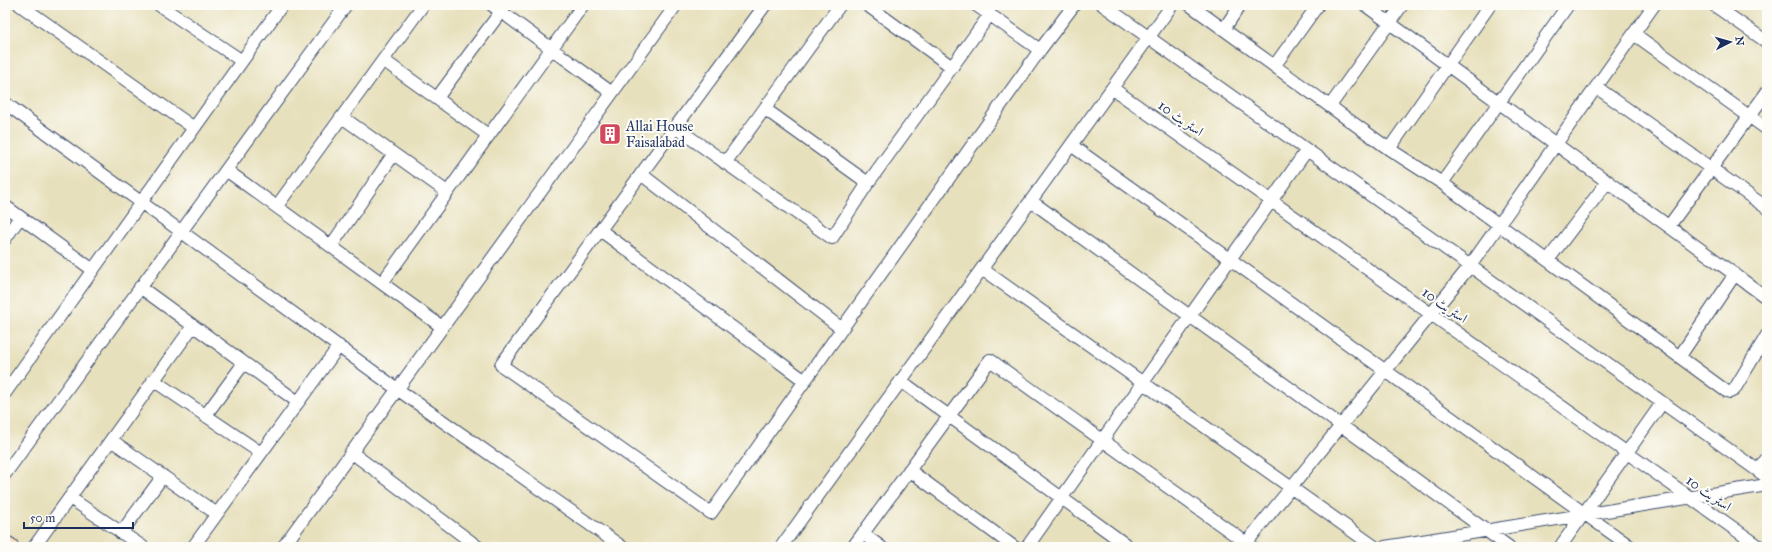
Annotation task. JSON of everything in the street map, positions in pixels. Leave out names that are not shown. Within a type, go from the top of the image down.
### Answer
[{"type":"main road","points":[[5,544],[10,547]]},
{"type":"street","points":[[20,5],[194,128]]},
{"type":"street","points":[[159,5],[242,61]]},
{"type":"street","points":[[5,393],[282,5]]},
{"type":"street","points":[[5,474],[346,5]]},
{"type":"street","points":[[277,206],[423,5]]},
{"type":"street","points":[[382,283],[583,5]]},
{"type":"street","points":[[283,547],[676,5]]},
{"type":"street","points":[[765,5],[501,365],[711,513],[1040,50],[1074,5]]},
{"type":"street","points":[[725,163],[840,5]]},
{"type":"street","points":[[867,5],[952,66]]},
{"type":"street","points":[[976,5],[1040,50]]},
{"type":"street","points":[[1103,5],[1763,474],[1767,458]]},
{"type":"street","points":[[781,547],[1172,5]]},
{"type":"street","points":[[1190,5],[1275,65],[1389,149],[1442,183],[1726,391],[1730,392],[1734,390],[1767,335]]},
{"type":"street","points":[[1224,29],[1240,5]]},
{"type":"street","points":[[1275,65],[1318,5]]},
{"type":"street","points":[[1365,5],[1767,298]]},
{"type":"street","points":[[1330,106],[1402,5]]},
{"type":"street","points":[[1389,149],[1490,5]]},
{"type":"street","points":[[1442,183],[1568,5]]},
{"type":"street","points":[[854,547],[990,360],[1247,546],[1291,487],[1470,266],[1654,5]]},
{"type":"street","points":[[1714,5],[1767,42]]},
{"type":"street","points":[[437,98],[500,7],[551,48],[612,93]]},
{"type":"street","points":[[676,127],[832,238],[868,183],[990,14]]},
{"type":"street","points":[[1634,34],[1767,129]]},
{"type":"street","points":[[383,60],[488,135]]},
{"type":"street","points":[[1596,87],[1767,208]]},
{"type":"street","name":"اسٹریٹ 10","points":[[1112,88],[1627,452],[1690,497],[1753,545]]},
{"type":"street","points":[[1669,226],[1767,92]]},
{"type":"street","points":[[5,102],[182,230],[397,389],[622,547]]},
{"type":"street","points":[[765,109],[868,183]]},
{"type":"street","points":[[342,117],[447,192]]},
{"type":"street","points":[[1071,146],[1386,370],[1631,547]]},
{"type":"street","points":[[1027,547],[1307,150]]},
{"type":"street","points":[[331,246],[393,154]]},
{"type":"street","points":[[226,170],[442,327]]},
{"type":"street","points":[[641,174],[842,328]]},
{"type":"street","points":[[1548,260],[1608,181]]},
{"type":"street","points":[[1030,202],[1509,547]]},
{"type":"street","points":[[5,206],[93,270]]},
{"type":"street","points":[[5,239],[20,217]]},
{"type":"street","points":[[600,230],[805,381]]},
{"type":"street","points":[[982,269],[1375,547]]},
{"type":"street","points":[[1680,356],[1735,274]]},
{"type":"street","points":[[140,287],[298,402]]},
{"type":"street","points":[[34,547],[152,380],[193,326]]},
{"type":"street","points":[[193,547],[339,346]]},
{"type":"street","points":[[205,416],[244,363]]},
{"type":"street","points":[[152,380],[261,454]]},
{"type":"street","points":[[901,381],[1129,547]]},
{"type":"street","points":[[1560,547],[1662,403]]},
{"type":"street","points":[[111,440],[216,514]]},
{"type":"street","points":[[351,452],[478,547]]},
{"type":"street","points":[[909,470],[1014,547]]},
{"type":"street","points":[[121,533],[163,476]]},
{"type":"street","points":[[1385,547],[1767,485]]},
{"type":"street","points":[[70,498],[142,547]]},
{"type":"street","points":[[863,534],[881,547]]},
{"type":"place","name":"Allai House Faisalabad","points":[[610,134]]}]
